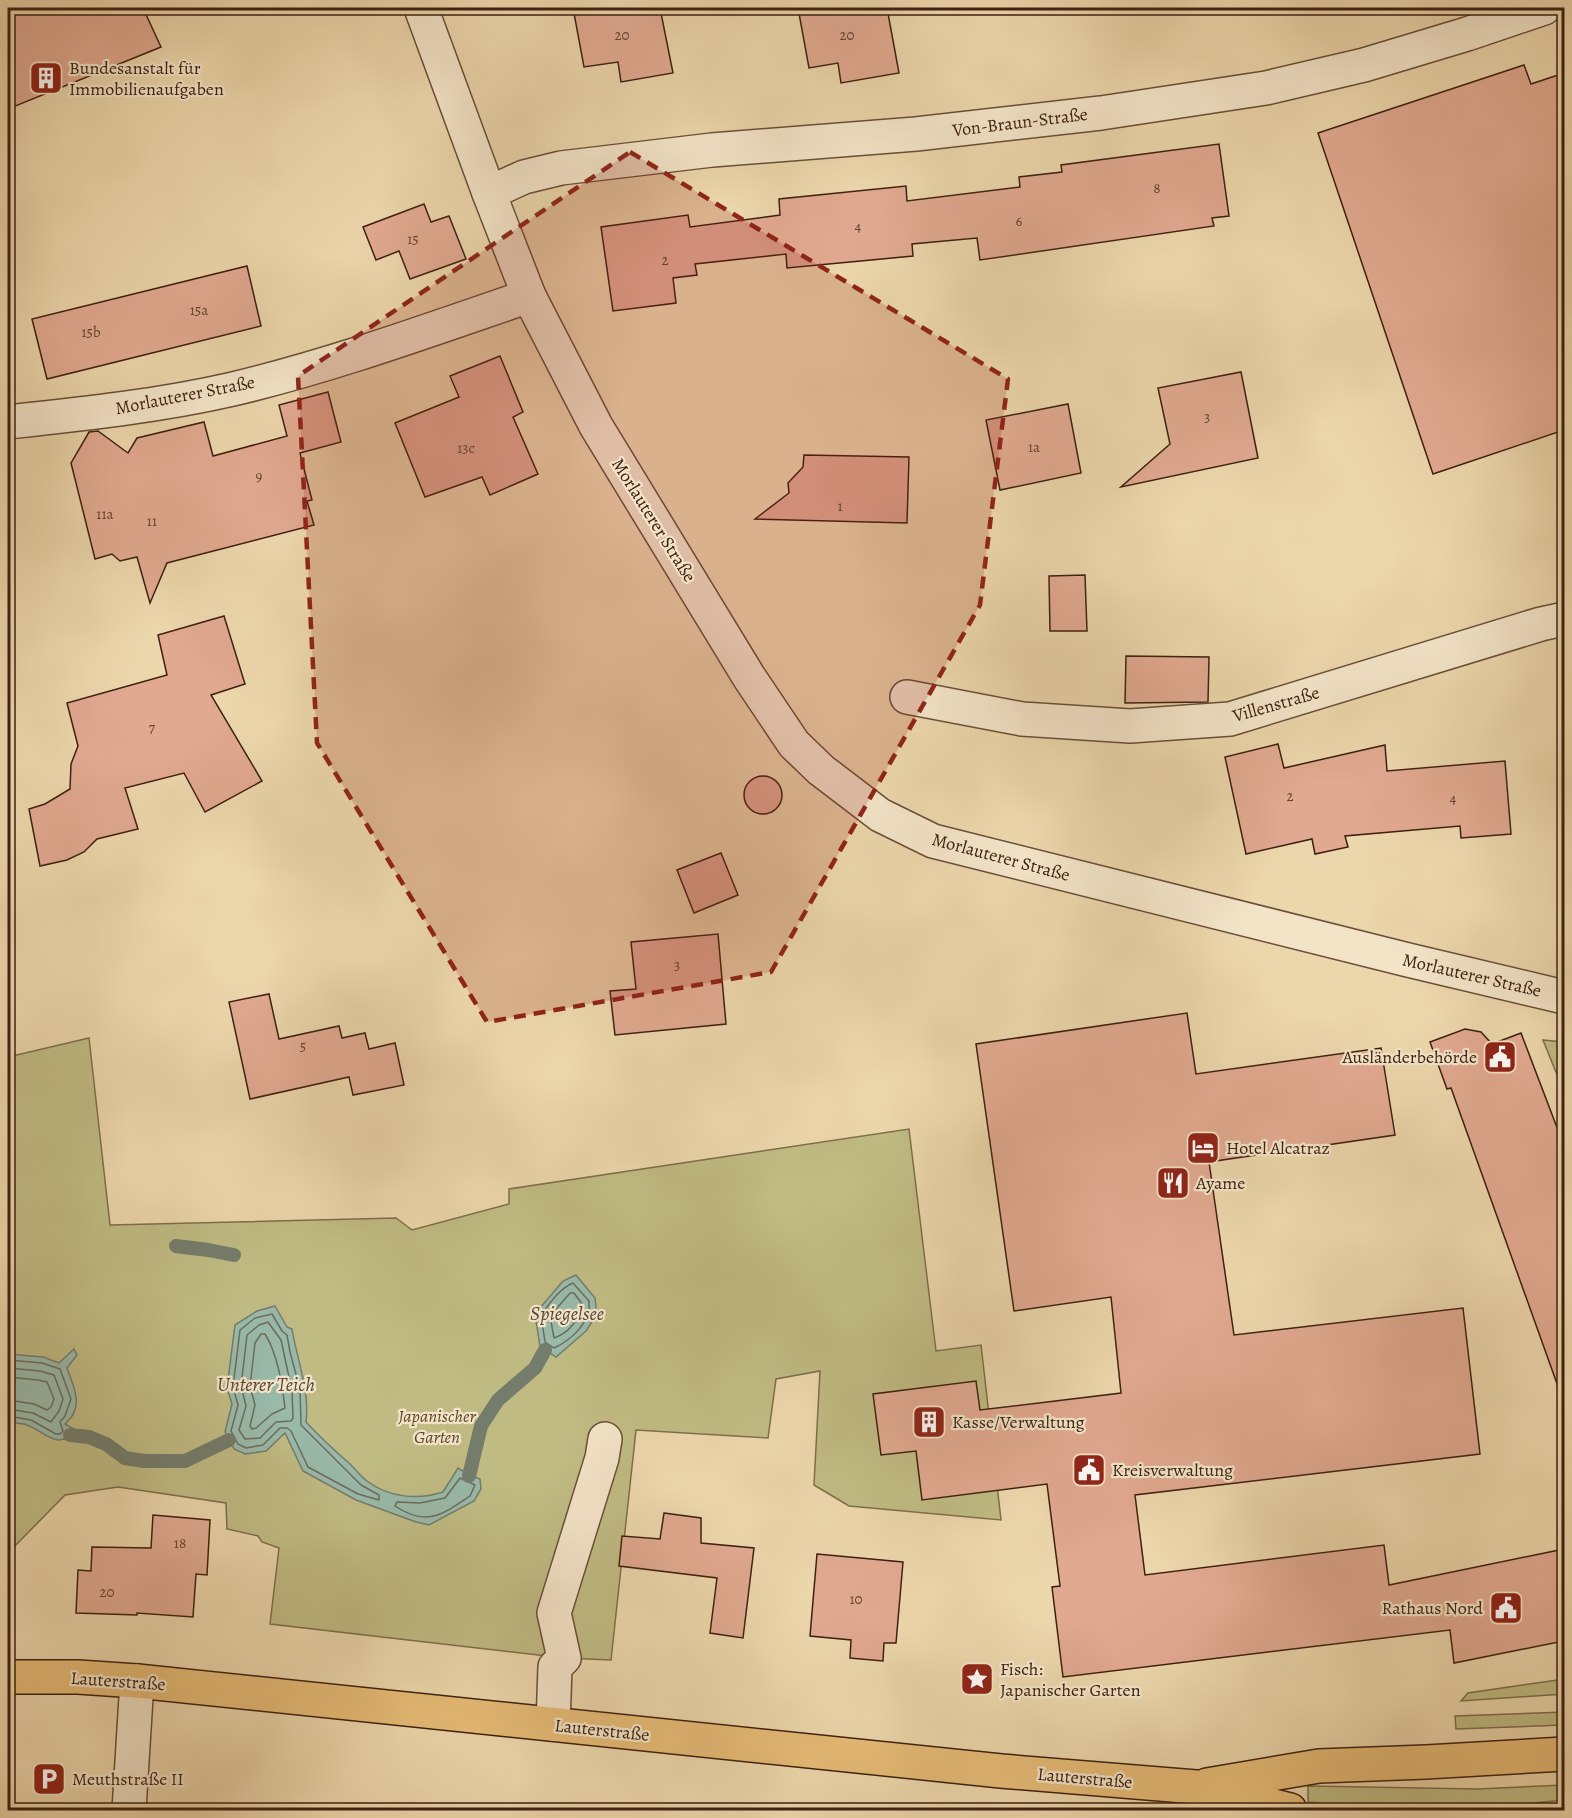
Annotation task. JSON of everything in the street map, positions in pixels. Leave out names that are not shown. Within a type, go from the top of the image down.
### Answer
[{"type":"main road","name":"Lauterstraße","points":[[8,1677],[78,1677],[137,1681],[553,1724],[1001,1771],[1290,1810]]},
{"type":"main road","name":"Lauterstraße","points":[[1196,1799],[1318,1766],[1564,1754]]},
{"type":"street","name":"Morlauterer Straße","points":[[421,8],[529,296],[596,426],[749,677],[794,744],[821,770],[880,815],[933,841],[1564,997]]},
{"type":"street","name":"Von-Braun-Straße","points":[[489,193],[524,177],[561,168],[712,150],[916,134],[1101,113],[1266,88],[1364,65],[1544,8]]},
{"type":"street","name":"Morlauterer Straße","points":[[8,422],[113,410],[233,389],[335,360],[529,296]]},
{"type":"street","name":"Villenstraße","points":[[907,697],[1022,719],[1130,726],[1230,719],[1530,627],[1564,619]]},
{"type":"street","points":[[553,1724],[555,1667],[564,1658],[554,1613],[602,1458],[605,1439]]},
{"type":"street","points":[[129,1810],[137,1681]]},
{"type":"highlighted area","points":[[630,152],[1008,379],[980,605],[771,972],[487,1022],[317,743],[298,376]]},
{"type":"green space","name":"Japanischer Garten","points":[[89,1038],[110,1225],[396,1218],[412,1230],[509,1204],[509,1189],[909,1129],[936,1351],[981,1345],[1001,1520],[849,1506],[814,1485],[820,1371],[776,1379],[768,1438],[636,1430],[611,1660],[564,1658],[270,1624],[279,1548],[262,1542],[258,1536],[227,1529],[226,1503],[118,1487],[65,1495],[8,1553],[8,1057]]},
{"type":"green space","points":[[1543,1040],[1564,1042],[1564,1092]]},
{"type":"green space","points":[[1564,1679],[1564,1694],[1461,1701],[1468,1693]]},
{"type":"green space","points":[[1564,1712],[1564,1725],[1456,1729],[1455,1716]]},
{"type":"green space","points":[[1564,1785],[1564,1800],[1463,1810],[1392,1810],[1308,1802],[1308,1786],[1477,1789]]},
{"type":"water","name":"Spiegelsee","points":[[576,1275],[595,1298],[596,1307],[592,1322],[586,1331],[556,1357],[540,1346],[533,1316],[563,1281]]},
{"type":"water","name":"Unterer Teich","points":[[275,1306],[287,1327],[292,1329],[305,1387],[306,1422],[322,1438],[365,1479],[385,1491],[414,1497],[443,1492],[458,1468],[480,1479],[481,1489],[474,1501],[429,1525],[356,1500],[303,1471],[285,1433],[266,1451],[245,1454],[234,1449],[225,1432],[232,1404],[227,1388],[235,1325],[257,1311]]},
{"type":"water","points":[[74,1349],[77,1355],[67,1368],[76,1397],[75,1411],[65,1424],[74,1429],[69,1436],[57,1440],[27,1425],[8,1422],[8,1354],[43,1357],[59,1363]]},
{"type":"building","name":"Bundesanstalt für Immobilienaufgaben","points":[[33,8],[143,8],[161,47],[8,109],[8,18]]},
{"type":"building","points":[[573,8],[660,8],[673,73],[621,82],[618,62],[584,67]]},
{"type":"building","points":[[798,8],[887,8],[899,73],[841,83],[838,63],[809,68]]},
{"type":"building","points":[[1524,65],[1531,84],[1564,73],[1564,430],[1433,474],[1318,133]]},
{"type":"building","points":[[1219,144],[1229,216],[1212,218],[1214,226],[980,260],[977,238],[912,244],[913,256],[787,268],[786,254],[695,264],[697,275],[673,278],[676,303],[613,311],[601,227],[688,215],[690,227],[780,215],[779,199],[906,186],[907,201],[1020,187],[1019,177],[1062,172],[1061,165]]},
{"type":"building","points":[[424,204],[431,222],[449,216],[466,259],[410,279],[399,251],[376,260],[363,227]]},
{"type":"building","points":[[247,266],[261,326],[47,379],[32,319]]},
{"type":"building","points":[[500,356],[523,412],[513,417],[538,474],[490,495],[482,477],[425,497],[395,423],[459,397],[450,376]]},
{"type":"building","points":[[1241,372],[1258,458],[1121,487],[1170,444],[1158,388]]},
{"type":"building","points":[[328,392],[341,442],[300,453],[312,500],[307,501],[314,525],[167,563],[150,603],[137,557],[120,561],[112,554],[95,559],[71,463],[89,432],[98,431],[128,453],[137,438],[204,422],[213,456],[287,436],[279,405]]},
{"type":"building","points":[[1068,404],[1081,473],[1000,490],[986,420]]},
{"type":"building","points":[[804,455],[909,457],[907,523],[755,519],[789,493],[788,483],[803,467]]},
{"type":"building","points":[[1085,575],[1087,631],[1050,631],[1049,576]]},
{"type":"building","points":[[224,616],[245,684],[211,695],[262,781],[205,812],[184,773],[125,788],[138,829],[97,839],[84,852],[67,860],[40,866],[29,809],[45,804],[70,789],[71,764],[78,746],[67,703],[167,675],[158,635]]},
{"type":"building","points":[[1126,656],[1209,657],[1208,702],[1125,703]]},
{"type":"building","points":[[1278,744],[1284,768],[1385,745],[1387,771],[1505,761],[1511,834],[1461,838],[1460,826],[1345,836],[1348,847],[1315,854],[1312,839],[1246,854],[1225,757]]},
{"type":"building","points":[[763,776],[777,781],[782,795],[777,809],[763,814],[749,809],[744,795],[749,781]]},
{"type":"building","points":[[721,853],[738,895],[694,913],[677,870]]},
{"type":"building","points":[[718,934],[726,1024],[615,1035],[610,991],[636,989],[631,942]]},
{"type":"building","points":[[269,994],[279,1039],[339,1026],[342,1038],[365,1033],[369,1049],[395,1043],[404,1085],[353,1095],[349,1077],[250,1099],[229,1002]]},
{"type":"building","points":[[1187,1013],[1196,1074],[1381,1048],[1395,1135],[1209,1162],[1234,1335],[1463,1308],[1480,1454],[1135,1495],[1145,1575],[1384,1545],[1389,1585],[1564,1549],[1564,1641],[1454,1663],[1450,1630],[1063,1677],[1052,1587],[1060,1586],[1047,1484],[922,1500],[916,1451],[881,1455],[873,1394],[976,1381],[980,1410],[1121,1393],[1111,1297],[1014,1311],[976,1044]]},
{"type":"building","points":[[1465,1029],[1481,1032],[1492,1044],[1521,1033],[1564,1146],[1564,1391],[1560,1392],[1451,1088],[1447,1089],[1430,1042]]},
{"type":"building","points":[[664,1513],[701,1518],[701,1543],[754,1548],[743,1638],[710,1633],[717,1578],[619,1566],[622,1536],[660,1539]]},
{"type":"building","points":[[153,1515],[210,1520],[207,1575],[196,1574],[193,1617],[137,1613],[137,1615],[76,1613],[78,1570],[91,1571],[92,1547],[151,1548]]},
{"type":"building","points":[[817,1554],[903,1562],[896,1643],[884,1643],[883,1661],[850,1658],[851,1640],[810,1636]]},
{"type":"waterway","points":[[176,1246],[234,1255]]},
{"type":"waterway","points":[[469,1476],[481,1426],[498,1400],[535,1368],[545,1350]]},
{"type":"waterway","points":[[70,1435],[89,1437],[106,1444],[125,1458],[144,1461],[185,1461],[229,1440]]},
{"type":"place","name":"Bundesanstalt für Immobilienaufgaben","points":[[46,78]]},
{"type":"place","name":"Ausländerbehörde","points":[[1500,1057]]},
{"type":"place","name":"Hotel Alcatraz","points":[[1203,1148]]},
{"type":"place","name":"Ayame","points":[[1173,1183]]},
{"type":"place","name":"Kasse/Verwaltung","points":[[929,1422]]},
{"type":"place","name":"Kreisverwaltung","points":[[1089,1470]]},
{"type":"place","name":"Rathaus Nord","points":[[1506,1608]]},
{"type":"place","name":"Fisch: Japanischer Garten","points":[[977,1679]]},
{"type":"place","name":"Meuthstraße II","points":[[49,1779]]}]
